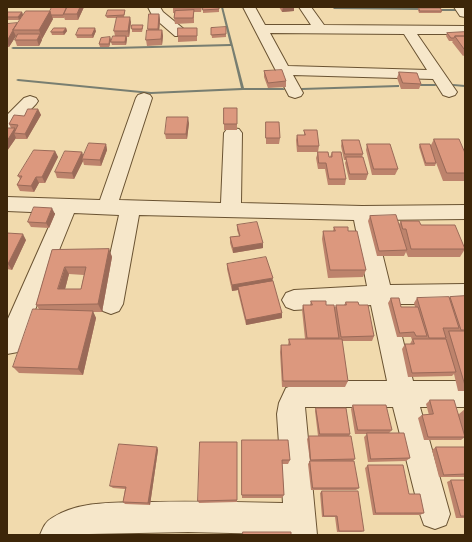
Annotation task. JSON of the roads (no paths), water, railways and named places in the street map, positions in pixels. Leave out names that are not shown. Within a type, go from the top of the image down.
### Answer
[{"type":"street","points":[[154,7],[158,14],[180,33]]},
{"type":"street","points":[[249,7],[296,94]]},
{"type":"street","points":[[305,7],[320,29]]},
{"type":"street","points":[[460,7],[465,13]]},
{"type":"street","points":[[260,29],[465,30]]},
{"type":"street","points":[[408,30],[449,92]]},
{"type":"street","points":[[282,70],[438,75]]},
{"type":"street","points":[[107,208],[144,98]]},
{"type":"street","points":[[7,124],[30,101]]},
{"type":"street","points":[[231,210],[233,133]]},
{"type":"street","points":[[7,204],[107,208],[362,213],[465,212]]},
{"type":"street","points":[[9,344],[66,206]]},
{"type":"street","points":[[111,304],[130,208]]},
{"type":"street","points":[[362,213],[403,394],[435,514]]},
{"type":"street","points":[[440,213],[453,231]]},
{"type":"street","points":[[294,300],[381,295],[465,294]]},
{"type":"street","points":[[56,535],[62,529],[75,523],[102,519],[188,526],[300,527],[291,414],[292,403],[295,396],[304,394],[465,394]]},
{"type":"waterway","points":[[222,7],[232,45]]},
{"type":"waterway","points":[[333,7],[425,9]]},
{"type":"waterway","points":[[435,10],[456,10]]},
{"type":"waterway","points":[[13,48],[113,48],[232,45]]},
{"type":"waterway","points":[[232,45],[243,89]]},
{"type":"waterway","points":[[18,80],[151,93],[243,89]]},
{"type":"waterway","points":[[420,85],[435,85]]},
{"type":"waterway","points":[[454,85],[465,86]]},
{"type":"waterway","points":[[302,89],[398,86]]},
{"type":"waterway","points":[[243,89],[283,89]]}]
